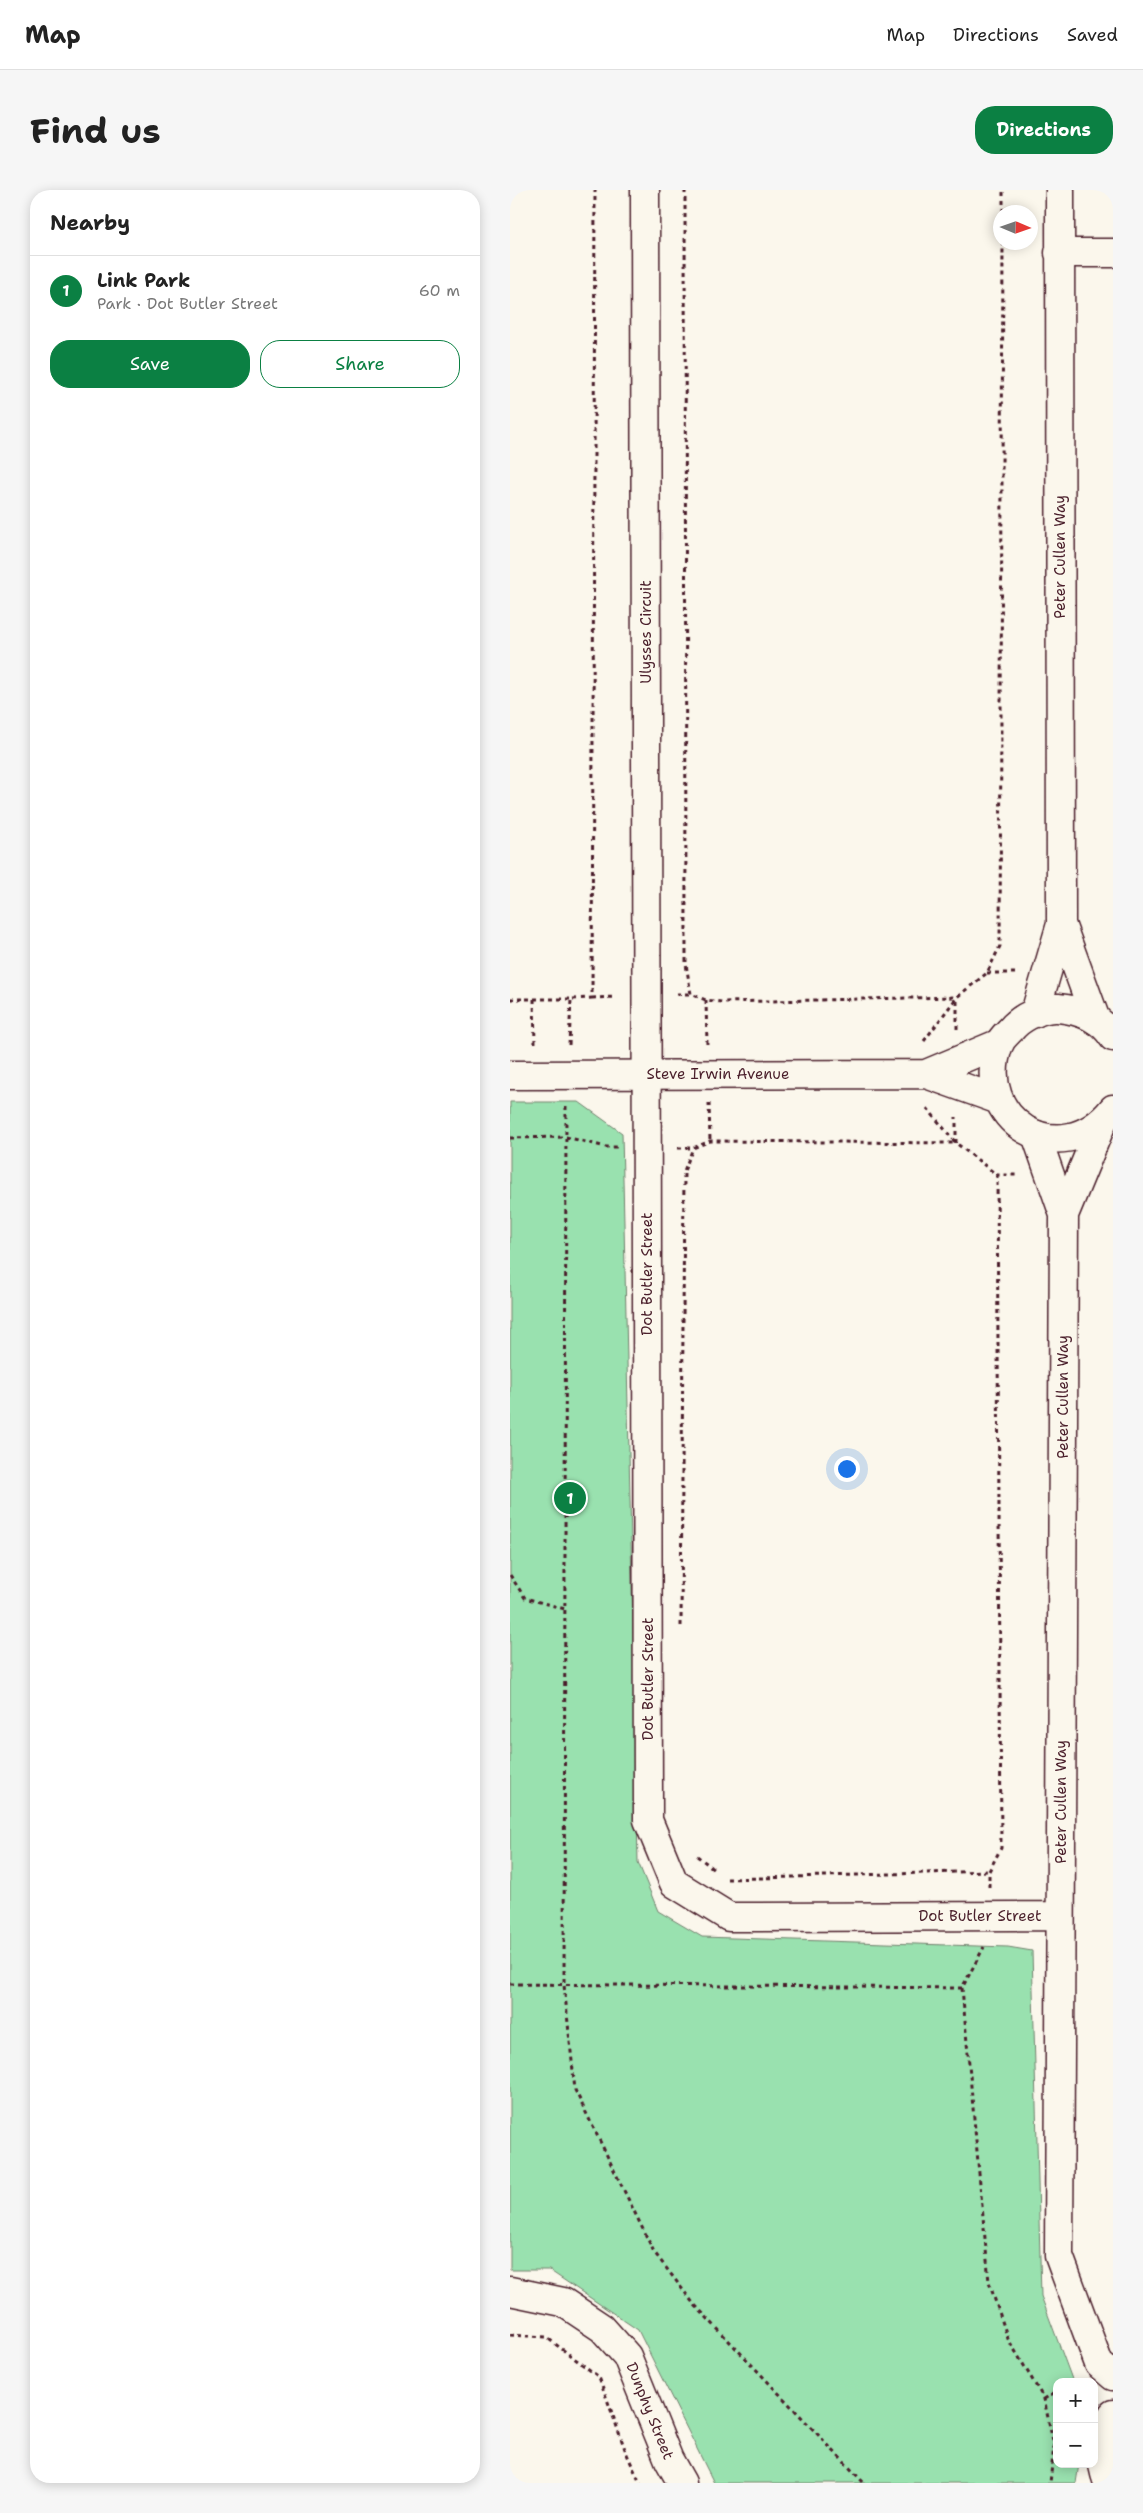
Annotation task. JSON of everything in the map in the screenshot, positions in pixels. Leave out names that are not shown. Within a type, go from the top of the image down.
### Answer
[{"type":"street","name":"Ulysses Circuit","points":[[645,190],[647,1074]]},
{"type":"street","name":"Peter Cullen Way","points":[[1034,1013],[1061,924],[1060,190]]},
{"type":"street","points":[[1060,253],[1113,253]]},
{"type":"street","name":"Peter Cullen Way","points":[[1061,924],[1105,1028]]},
{"type":"street","name":"Peter Cullen Way","points":[[1105,1028],[1076,1010],[1055,1008],[1034,1013],[1018,1023],[1000,1043],[994,1078],[999,1100],[1008,1115],[1020,1127],[1036,1136],[1053,1139],[1071,1138],[1088,1133],[1108,1116]]},
{"type":"street","name":"Steve Irwin Avenue","points":[[926,1074],[1000,1043]]},
{"type":"street","name":"Dot Butler Street","points":[[647,1074],[648,1820],[674,1883],[729,1917],[1060,1916]]},
{"type":"street","name":"Steve Irwin Avenue","points":[[510,1075],[926,1074],[999,1100]]},
{"type":"street","name":"Peter Cullen Way","points":[[1064,1215],[1108,1116]]},
{"type":"street","name":"Peter Cullen Way","points":[[1036,1136],[1064,1215],[1059,2256],[1099,2364],[1113,2376]]},
{"type":"street","name":"Dunphy Street","points":[[510,2291],[563,2302],[602,2328],[627,2356],[669,2460],[682,2483]]},
{"type":"street","points":[[1108,2483],[1101,2465],[1101,2444],[1106,2424],[1113,2414]]},
{"type":"path","points":[[510,999],[592,998],[594,190]]},
{"type":"path","points":[[685,190],[686,964],[691,994],[706,1000],[722,1002],[957,997]]},
{"type":"path","points":[[1003,190],[1003,205]]},
{"type":"path","points":[[898,1074],[957,997],[986,973],[1000,946],[1003,250]]},
{"type":"path","points":[[534,999],[535,1044]]},
{"type":"path","points":[[571,999],[566,1137],[564,1985],[575,2090],[654,2252],[693,2303],[864,2483]]},
{"type":"path","points":[[510,1138],[566,1137],[606,1147]]},
{"type":"path","points":[[681,1631],[684,1171],[693,1148],[710,1141],[956,1143],[997,1175],[1000,1848],[989,1871],[727,1879],[697,1857],[694,1848]]},
{"type":"path","points":[[510,1575],[525,1598],[565,1609]]},
{"type":"path","points":[[985,1946],[962,1988],[989,2282],[1008,2338],[1044,2399],[1054,2446],[1050,2483]]},
{"type":"path","points":[[510,1984],[962,1988]]},
{"type":"path","points":[[510,2335],[546,2337],[599,2377],[626,2452],[640,2483]]},
{"type":"path","points":[[1044,2399],[1053,2393]]},
{"type":"green space","points":[[510,1102],[579,1102],[622,1133],[638,1862],[658,1911],[702,1937],[1008,1947],[1032,1951],[1041,2296],[1072,2378],[1053,2378],[1053,2468],[1078,2468],[1076,2483],[714,2483],[638,2330],[549,2270],[510,2270]]},
{"type":"place","name":"Link Park","points":[[570,1498]]}]
